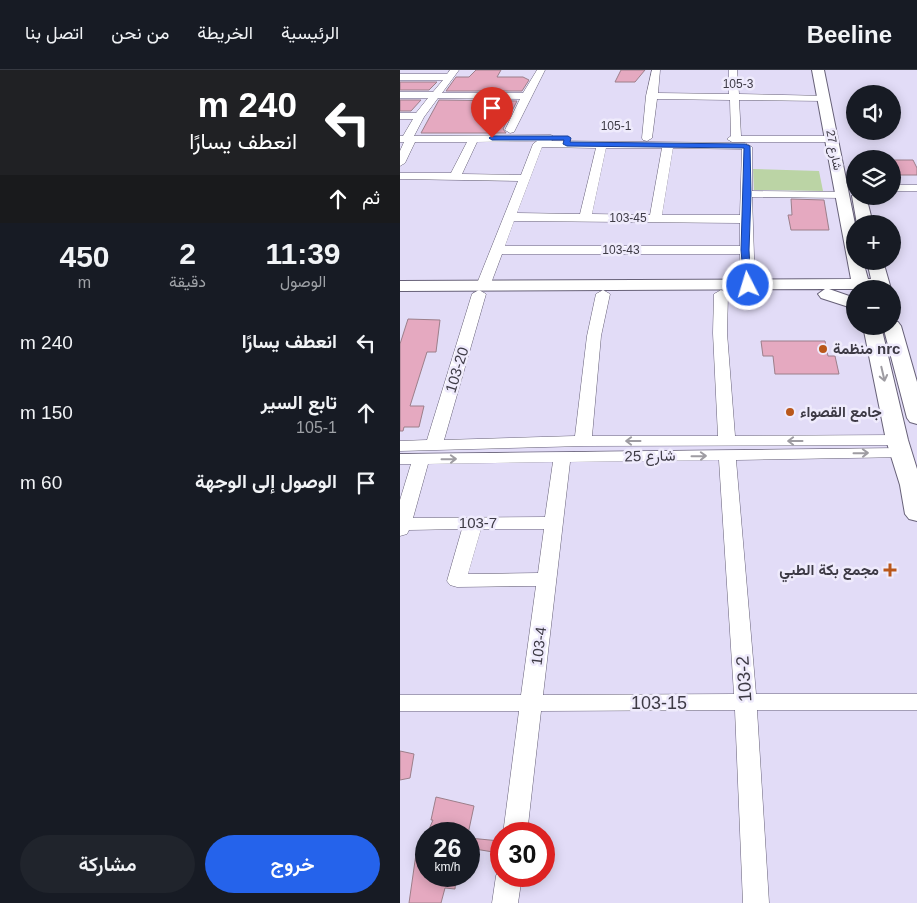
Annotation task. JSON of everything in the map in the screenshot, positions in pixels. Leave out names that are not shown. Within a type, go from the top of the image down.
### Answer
[{"type":"main road","name":"شارع 27","points":[[818,70],[831,98]]},
{"type":"main road","name":"شارع 27","points":[[829,70],[832,140],[846,215]]},
{"type":"main road","points":[[828,289],[846,279],[851,270]]},
{"type":"main road","points":[[400,294],[481,290],[748,285],[828,289],[846,299]]},
{"type":"main road","points":[[400,286],[603,294],[722,294],[846,289]]},
{"type":"main road","points":[[874,335],[899,447],[911,485],[917,514]]},
{"type":"main road","points":[[894,335],[917,418]]},
{"type":"street","points":[[510,130],[541,70]]},
{"type":"street","points":[[647,138],[651,96],[656,70]]},
{"type":"street","points":[[733,70],[733,97],[741,142],[747,147],[745,250],[748,285]]},
{"type":"street","points":[[400,77],[452,73]]},
{"type":"street","points":[[400,163],[406,139],[419,116],[452,73]]},
{"type":"street","points":[[400,95],[526,96]]},
{"type":"street","name":"105-3","points":[[651,96],[831,98]]},
{"type":"street","points":[[400,116],[419,116]]},
{"type":"street","points":[[455,177],[474,138]]},
{"type":"street","name":"105-1","points":[[406,139],[474,138],[567,141],[647,138],[741,142],[832,140]]},
{"type":"street","points":[[567,141],[602,144],[668,145],[741,142]]},
{"type":"street","name":"103-20","points":[[434,446],[481,290],[538,144],[567,141]]},
{"type":"street","points":[[585,218],[602,144]]},
{"type":"street","points":[[655,218],[668,145]]},
{"type":"street","points":[[400,176],[524,178]]},
{"type":"street","points":[[901,188],[917,188]]},
{"type":"street","points":[[747,194],[843,195]]},
{"type":"street","name":"103-45","points":[[510,217],[746,219]]},
{"type":"street","name":"103-43","points":[[496,250],[745,250]]},
{"type":"street","points":[[583,441],[594,336],[603,294]]},
{"type":"street","name":"103-2","points":[[722,294],[720,333],[746,703],[756,903]]},
{"type":"street","name":"شارع 25","points":[[400,446],[583,441],[727,448]]},
{"type":"street","name":"شارع 25","points":[[400,459],[562,457],[727,448],[899,447]]},
{"type":"street","name":"103-4","points":[[517,822],[562,457]]},
{"type":"street","points":[[401,527],[421,459]]},
{"type":"street","name":"103-7","points":[[401,527],[473,523],[554,522]]},
{"type":"street","points":[[473,523],[457,581],[547,579]]},
{"type":"street","name":"103-15","points":[[400,704],[917,702]]},
{"type":"street","points":[[505,903],[507,887]]},
{"type":"green space","points":[[753,169],[819,171],[823,191],[754,190]]},
{"type":"building","points":[[476,70],[501,70],[497,77],[523,77],[529,80],[522,91],[446,91],[456,77],[469,77]]},
{"type":"building","points":[[621,70],[645,70],[635,82],[615,82]]},
{"type":"building","points":[[400,82],[437,82],[429,90],[400,90]]},
{"type":"building","points":[[400,100],[421,100],[411,111],[400,111]]},
{"type":"building","points":[[439,100],[517,101],[503,129],[506,133],[421,133]]},
{"type":"building","points":[[901,160],[913,160],[917,168],[917,175],[901,175]]},
{"type":"building","points":[[791,199],[824,200],[829,230],[791,230],[788,215],[792,215]]},
{"type":"building","points":[[408,319],[440,320],[436,352],[427,352],[410,406],[424,406],[419,427],[404,427],[403,431],[400,431],[400,344]]},
{"type":"building","points":[[761,341],[825,341],[828,356],[835,356],[839,374],[775,374],[773,356],[763,356]]},
{"type":"building","points":[[400,751],[414,754],[410,778],[400,780]]},
{"type":"building","points":[[436,797],[474,806],[471,822],[432,822],[433,820],[431,820]]},
{"type":"building","points":[[480,839],[490,840],[490,852],[480,850]]},
{"type":"building","points":[[415,861],[415,887],[455,887],[455,889],[445,888],[441,903],[409,903]]},
{"type":"place","name":"منظمة nrc","points":[[823,349]]},
{"type":"place","name":"جامع القصواء","points":[[790,412]]},
{"type":"place","name":"مجمع بكة الطبي","points":[[890,570]]},
{"type":"route","points":[[492,138],[568,138],[567,144],[740,145],[747,147],[745,250],[748,285]]}]
